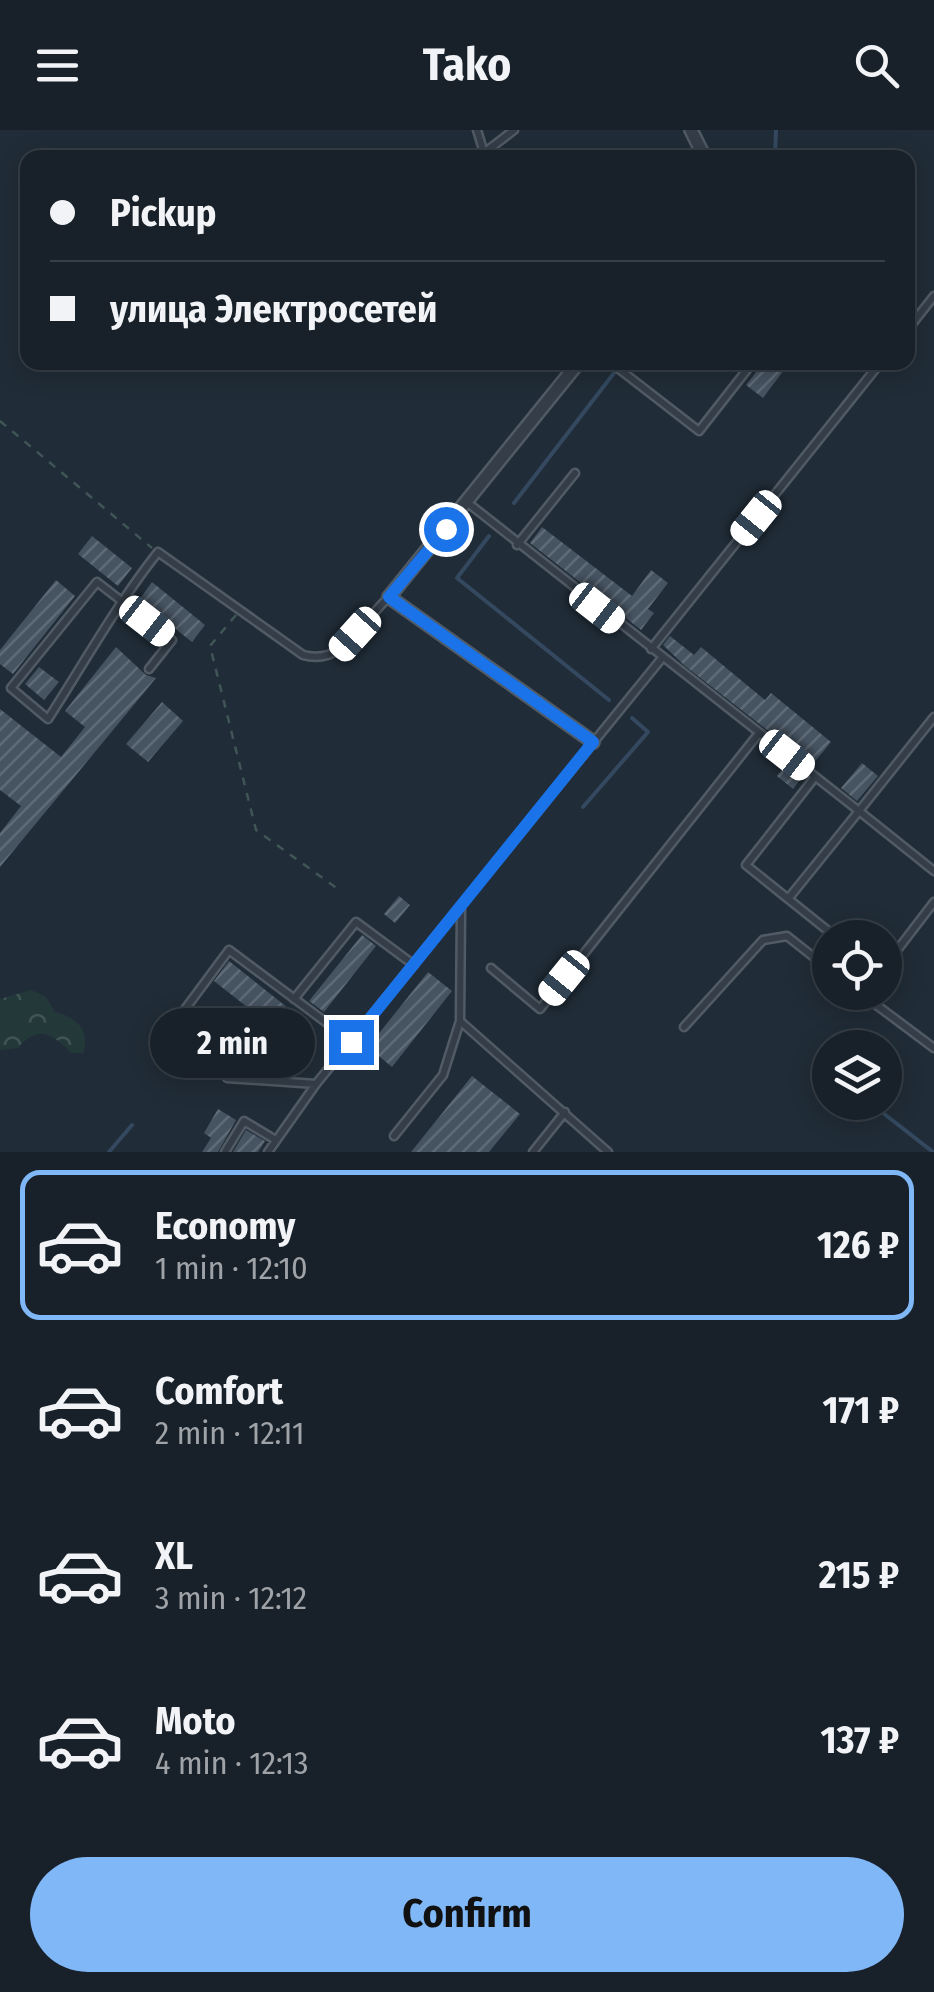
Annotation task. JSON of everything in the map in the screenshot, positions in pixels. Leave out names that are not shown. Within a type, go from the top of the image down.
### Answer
[{"type":"street","points":[[572,370],[389,597],[593,742]]},
{"type":"lane","points":[[488,150],[514,130]]},
{"type":"lane","points":[[915,320],[934,296]]},
{"type":"lane","points":[[620,370],[699,431],[747,370]]},
{"type":"lane","points":[[651,649],[875,370]]},
{"type":"lane","points":[[517,545],[575,472]]},
{"type":"lane","points":[[468,503],[934,871]]},
{"type":"lane","points":[[150,669],[172,640],[122,602],[97,582],[11,688],[48,719],[122,602],[158,552],[303,654],[321,660],[336,655],[389,597]]},
{"type":"lane","points":[[265,1152],[272,1138],[662,658]]},
{"type":"lane","points":[[788,899],[934,717]]},
{"type":"lane","points":[[490,968],[540,1008],[759,733]]},
{"type":"lane","points":[[814,920],[746,865],[815,776]]},
{"type":"lane","points":[[902,944],[934,902]]},
{"type":"lane","points":[[394,1136],[442,1076],[460,1021],[461,908]]},
{"type":"lane","points":[[294,999],[356,922],[414,965]]},
{"type":"lane","points":[[684,1027],[763,940],[787,936],[812,956]]},
{"type":"lane","points":[[171,1028],[229,950],[351,1042]]},
{"type":"lane","points":[[883,1010],[934,1048]]},
{"type":"lane","points":[[460,1021],[608,1152]]},
{"type":"lane","points":[[227,1078],[316,1084]]},
{"type":"lane","points":[[533,1152],[565,1112]]},
{"type":"lane","points":[[224,1152],[244,1121],[272,1138]]},
{"type":"path","points":[[0,421],[158,552]]},
{"type":"path","points":[[240,610],[210,646],[256,830],[338,889]]},
{"type":"green space","points":[[31,990],[46,997],[55,1012],[80,1026],[85,1038],[83,1053],[71,1053],[45,1034],[32,1036],[18,1048],[0,1050],[0,999]]},
{"type":"building","points":[[758,370],[784,370],[763,398],[746,385]]},
{"type":"building","points":[[542,527],[632,596],[651,570],[668,583],[648,609],[654,613],[641,630],[530,543]]},
{"type":"building","points":[[92,536],[132,568],[118,586],[78,554]]},
{"type":"building","points":[[56,580],[75,596],[13,674],[0,664],[0,650]]},
{"type":"building","points":[[152,582],[205,625],[192,642],[139,600]]},
{"type":"building","points":[[670,636],[694,655],[701,647],[765,700],[771,693],[831,742],[812,765],[685,666],[663,645]]},
{"type":"building","points":[[116,647],[146,675],[156,678],[0,867],[0,833],[21,806],[0,790],[0,709],[61,757],[85,727],[65,711]]},
{"type":"building","points":[[39,667],[59,682],[44,700],[25,684]]},
{"type":"building","points":[[162,702],[183,721],[148,762],[126,744]]},
{"type":"building","points":[[787,763],[803,776],[793,789],[777,776]]},
{"type":"building","points":[[862,763],[878,776],[857,801],[841,788]]},
{"type":"building","points":[[399,896],[410,905],[395,923],[384,914]]},
{"type":"building","points":[[362,935],[376,946],[324,1012],[309,1001]]},
{"type":"building","points":[[229,961],[312,1027],[297,1046],[214,981]]},
{"type":"building","points":[[428,972],[452,991],[392,1067],[368,1047]]},
{"type":"building","points":[[472,1076],[520,1114],[489,1152],[411,1152]]},
{"type":"building","points":[[218,1109],[236,1120],[218,1152],[202,1152],[211,1138],[204,1133]]},
{"type":"building","points":[[246,1130],[265,1141],[258,1152],[233,1152]]},
{"type":"waterway","points":[[775,150],[776,130]]},
{"type":"waterway","points":[[514,503],[614,373]]},
{"type":"waterway","points":[[489,536],[457,578],[609,700]]},
{"type":"waterway","points":[[583,807],[648,732],[632,718]]},
{"type":"waterway","points":[[892,1120],[933,1152]]},
{"type":"waterway","points":[[109,1152],[132,1125]]},
{"type":"route","points":[[351,1042],[593,742],[389,597],[446,529]]}]
